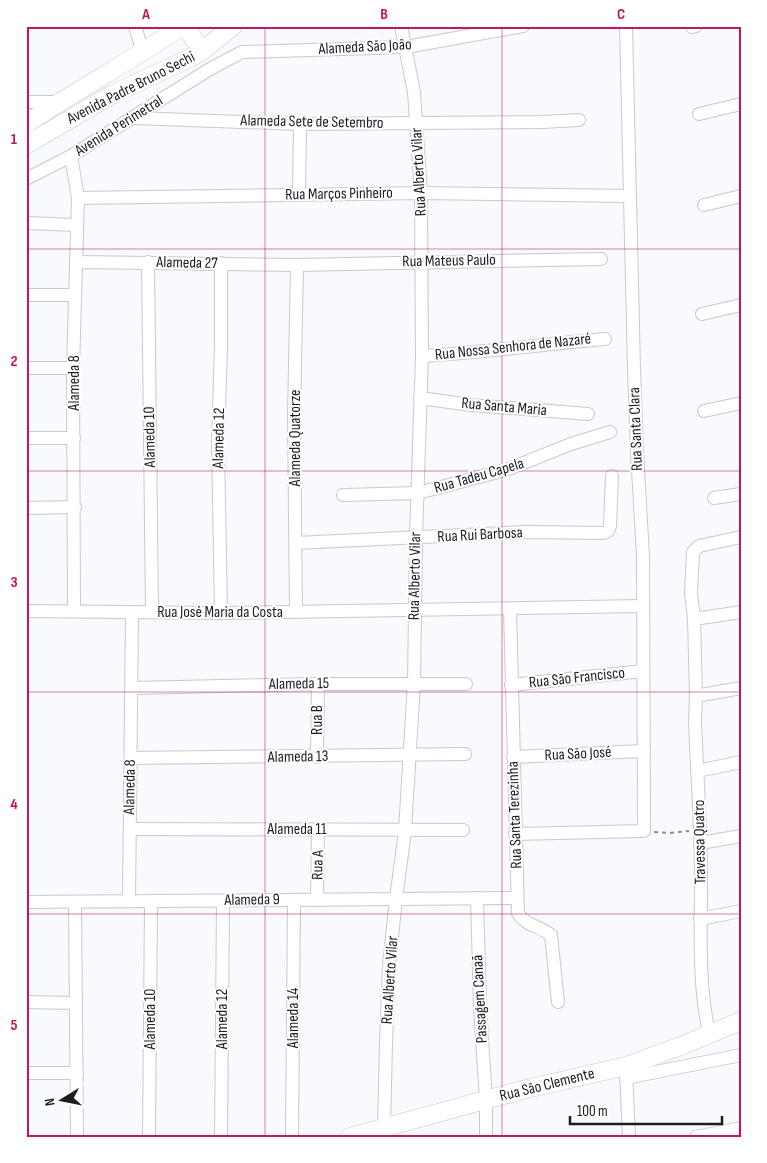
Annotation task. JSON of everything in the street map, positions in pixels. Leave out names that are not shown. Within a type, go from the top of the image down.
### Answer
[{"type":"main road","name":"Avenida Padre Bruno Sechi","points":[[26,124],[184,26]]},
{"type":"main road","points":[[184,26],[202,51]]},
{"type":"main road","name":"Avenida Padre Bruno Sechi","points":[[26,145],[112,94],[169,69],[202,51],[233,26]]},
{"type":"main road","name":"Rua São Clemente","points":[[354,1136],[486,1100],[626,1072],[709,1033],[741,1021]]},
{"type":"street","points":[[135,26],[143,53]]},
{"type":"street","name":"Rua Alberto Vilar","points":[[384,1127],[389,975],[405,831],[411,754],[422,356],[421,193],[414,92],[401,26]]},
{"type":"street","name":"Alameda São João","points":[[210,69],[242,52],[406,46],[523,26]]},
{"type":"street","name":"Rua Santa Clara","points":[[626,26],[636,454],[643,555],[644,831]]},
{"type":"street","name":"Avenida Perimetral","points":[[26,179],[72,156],[210,69]]},
{"type":"street","points":[[26,102],[60,102]]},
{"type":"street","points":[[699,114],[741,104]]},
{"type":"street","name":"Alameda Sete de Setembro","points":[[134,118],[300,124],[579,120]]},
{"type":"street","points":[[299,194],[300,124]]},
{"type":"street","name":"Alameda 8","points":[[72,156],[78,198],[73,368],[74,611]]},
{"type":"street","name":"Rua Marços Pinheiro","points":[[78,198],[421,193],[630,196]]},
{"type":"street","points":[[704,205],[741,196]]},
{"type":"street","points":[[26,223],[76,225]]},
{"type":"street","name":"Rua Mateus Paulo","points":[[297,265],[601,259]]},
{"type":"street","name":"Alameda 27","points":[[76,262],[297,265]]},
{"type":"street","name":"Alameda 10","points":[[148,262],[152,612]]},
{"type":"street","name":"Alameda 12","points":[[221,263],[218,444],[221,613]]},
{"type":"street","name":"Alameda Quatorze","points":[[296,612],[294,416],[297,265]]},
{"type":"street","points":[[26,296],[75,296]]},
{"type":"street","points":[[702,314],[741,305]]},
{"type":"street","name":"Rua Nossa Senhora de Nazaré","points":[[422,356],[471,353],[605,338]]},
{"type":"street","points":[[26,368],[73,368]]},
{"type":"street","name":"Rua Santa Maria","points":[[420,398],[470,405],[588,414]]},
{"type":"street","points":[[704,411],[741,403]]},
{"type":"street","name":"Rua Tadeu Capela","points":[[344,495],[418,493],[506,470],[571,444],[610,432]]},
{"type":"street","points":[[26,438],[74,438]]},
{"type":"street","name":"Rua Rui Barbosa","points":[[296,544],[526,532],[597,533],[608,531],[610,526],[612,476]]},
{"type":"street","points":[[714,498],[741,494]]},
{"type":"street","points":[[26,508],[75,506]]},
{"type":"street","points":[[741,538],[699,546],[693,552],[691,594],[694,620],[696,696],[741,688]]},
{"type":"street","points":[[414,611],[643,606]]},
{"type":"street","name":"Rua Santa Terezinha","points":[[510,608],[518,914],[521,919],[551,935],[558,1002]]},
{"type":"street","name":"Rua José Maria da Costa","points":[[26,612],[221,613],[414,611]]},
{"type":"street","name":"Alameda 8","points":[[129,902],[132,612]]},
{"type":"street","points":[[694,620],[741,612]]},
{"type":"street","name":"Rua São Francisco","points":[[511,685],[643,671]]},
{"type":"street","name":"Alameda 15","points":[[132,688],[318,684],[466,684]]},
{"type":"street","name":"Rua B","points":[[317,757],[318,684]]},
{"type":"street","name":"Travessa Quatro","points":[[696,696],[695,721],[700,837],[700,944],[702,995],[709,1033]]},
{"type":"street","name":"Rua São José","points":[[513,757],[644,751]]},
{"type":"street","name":"Alameda 13","points":[[131,758],[465,754]]},
{"type":"street","points":[[698,771],[741,762]]},
{"type":"street","name":"Alameda 11","points":[[130,829],[463,830]]},
{"type":"street","name":"Rua A","points":[[317,900],[318,829]]},
{"type":"street","points":[[515,834],[644,831]]},
{"type":"street","points":[[700,837],[741,836]]},
{"type":"street","name":"Passagem Canaã","points":[[477,898],[486,1137]]},
{"type":"street","name":"Alameda 9","points":[[26,902],[517,898]]},
{"type":"street","name":"Alameda 14","points":[[292,1137],[294,900]]},
{"type":"street","name":"Alameda 12","points":[[221,1137],[223,901]]},
{"type":"street","points":[[75,902],[77,1137]]},
{"type":"street","name":"Alameda 10","points":[[150,1137],[152,902]]},
{"type":"street","points":[[700,919],[741,911]]},
{"type":"street","points":[[26,1002],[76,1003]]},
{"type":"street","points":[[629,1137],[626,1072],[741,1056]]},
{"type":"street","points":[[26,1073],[77,1073]]},
{"type":"street","points":[[696,1137],[741,1128]]},
{"type":"path","points":[[644,831],[700,837]]}]
